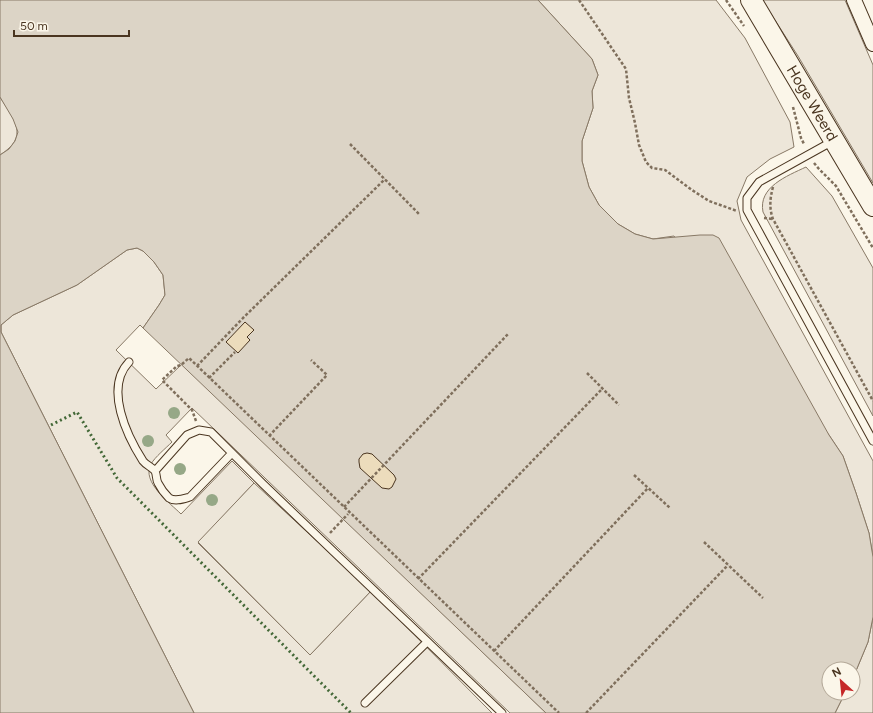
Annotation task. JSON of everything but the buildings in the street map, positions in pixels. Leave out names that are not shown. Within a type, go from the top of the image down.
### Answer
[{"type":"main road","name":"Hoge Weerd","points":[[751,0],[873,206]]},
{"type":"street","points":[[854,0],[873,44]]},
{"type":"lane","points":[[835,140],[759,182],[747,198],[747,210],[873,441]]},
{"type":"lane","points":[[129,362],[124,367],[119,378],[118,390],[125,425],[133,444],[145,463],[155,471],[158,483],[169,498],[181,500],[190,497],[232,453]]},
{"type":"lane","points":[[155,471],[187,435],[199,430],[211,432],[502,713]]},
{"type":"lane","points":[[365,703],[427,642]]},
{"type":"path","points":[[579,0],[626,69],[629,98],[639,145],[646,162],[652,168],[666,170],[709,201],[750,215],[773,219]]},
{"type":"path","points":[[726,0],[748,31]]},
{"type":"path","name":"Hoge Weerd","points":[[792,106],[801,138],[809,154],[819,169],[836,186],[873,248]]},
{"type":"path","points":[[350,144],[419,214]]},
{"type":"path","points":[[772,175],[774,181],[770,210],[773,219],[873,401]]},
{"type":"path","points":[[197,366],[270,291],[384,179]]},
{"type":"path","points":[[344,507],[508,334]]},
{"type":"path","points":[[210,378],[235,352]]},
{"type":"path","points":[[199,430],[192,410],[162,380],[177,366],[181,365],[189,358],[559,713]]},
{"type":"path","points":[[269,436],[327,375],[311,360]]},
{"type":"path","points":[[587,373],[619,405]]},
{"type":"path","points":[[418,579],[602,389]]},
{"type":"path","points":[[634,475],[670,508]]},
{"type":"path","points":[[494,651],[648,488]]},
{"type":"path","points":[[328,534],[348,514]]},
{"type":"path","points":[[704,542],[763,598]]},
{"type":"path","points":[[586,713],[728,565]]},
{"type":"shaded area","points":[[0,0],[538,0],[592,59],[598,75],[592,91],[593,108],[582,141],[582,161],[589,187],[599,205],[618,224],[635,234],[653,239],[700,235],[713,235],[719,238],[829,435],[843,456],[869,533],[873,557],[873,617],[868,642],[860,661],[821,661],[821,701],[841,701],[835,713],[546,713],[143,328],[165,295],[163,275],[154,262],[143,251],[137,248],[127,250],[77,285],[13,315],[1,325],[1,332],[194,713],[0,713],[0,155],[9,149],[15,141],[18,132],[13,119],[0,97]]},
{"type":"shaded area","points":[[538,0],[716,0],[745,38],[790,122],[794,147],[770,159],[747,177],[737,201],[741,220],[873,461],[873,557],[869,533],[843,456],[829,435],[674,236],[653,239],[635,234],[618,224],[599,205],[589,187],[582,161],[582,141],[593,108],[592,91],[598,75],[592,59]]},
{"type":"shaded area","points":[[762,0],[845,0],[873,65],[873,183],[798,56]]},
{"type":"shaded area","points":[[0,97],[14,120],[17,134],[15,141],[0,155]]},
{"type":"shaded area","points":[[806,167],[832,196],[873,268],[873,416],[763,212],[763,203],[769,189],[791,174]]},
{"type":"shaded area","points":[[137,248],[143,251],[154,262],[163,275],[165,295],[143,328],[140,325],[116,350],[156,389],[182,364],[546,713],[510,713],[192,408],[166,435],[172,442],[151,464],[149,471],[150,478],[158,492],[181,514],[232,461],[254,483],[198,543],[310,655],[371,591],[492,713],[194,713],[1,332],[1,325],[13,315],[77,285],[127,250]]},
{"type":"shaded area","points":[[254,483],[371,591],[310,655],[198,542]]},
{"type":"shaded area","points":[[873,617],[873,713],[835,713],[841,701],[861,701],[860,661],[868,642]]},
{"type":"hedge","points":[[51,425],[77,412],[117,478],[351,713]]}]
